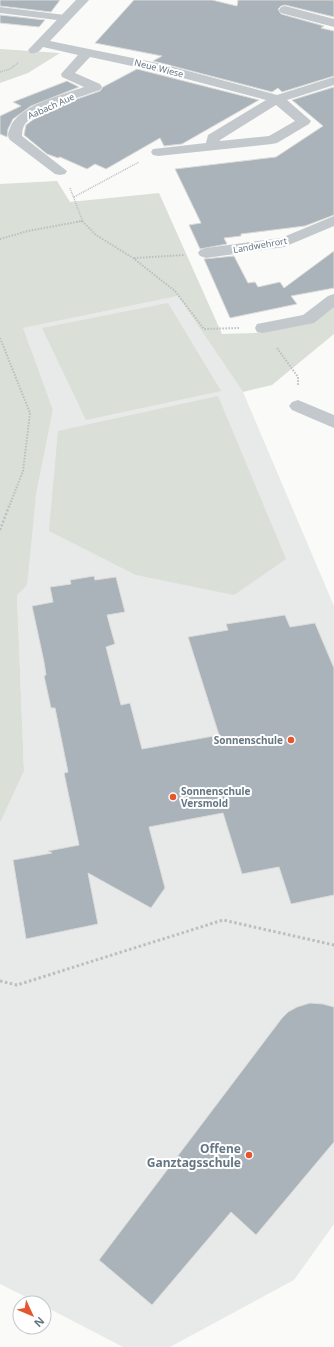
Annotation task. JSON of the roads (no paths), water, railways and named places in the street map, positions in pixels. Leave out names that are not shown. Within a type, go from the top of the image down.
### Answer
[{"type":"street","points":[[65,18],[83,0]]},
{"type":"street","points":[[285,10],[334,23]]},
{"type":"street","name":"Neue Wiese","points":[[65,18],[37,46],[88,52],[162,68],[277,100],[304,121],[272,140],[158,152]]},
{"type":"street","name":"Aabach Aue","points":[[60,171],[14,137],[15,129],[23,118],[34,112],[95,87],[67,74],[88,52]]},
{"type":"street","points":[[213,146],[213,138],[277,100],[334,81]]},
{"type":"street","name":"Landwehrort","points":[[206,253],[284,242],[334,221]]},
{"type":"street","points":[[262,328],[308,320],[334,299]]},
{"type":"street","points":[[298,406],[334,422]]},
{"type":"lane","points":[[0,10],[65,18]]},
{"type":"place","name":"Sonnenschule","points":[[291,740]]},
{"type":"place","name":"Sonnenschule Versmold","points":[[173,797]]},
{"type":"place","name":"Offene Ganztagsschule","points":[[249,1155]]}]
